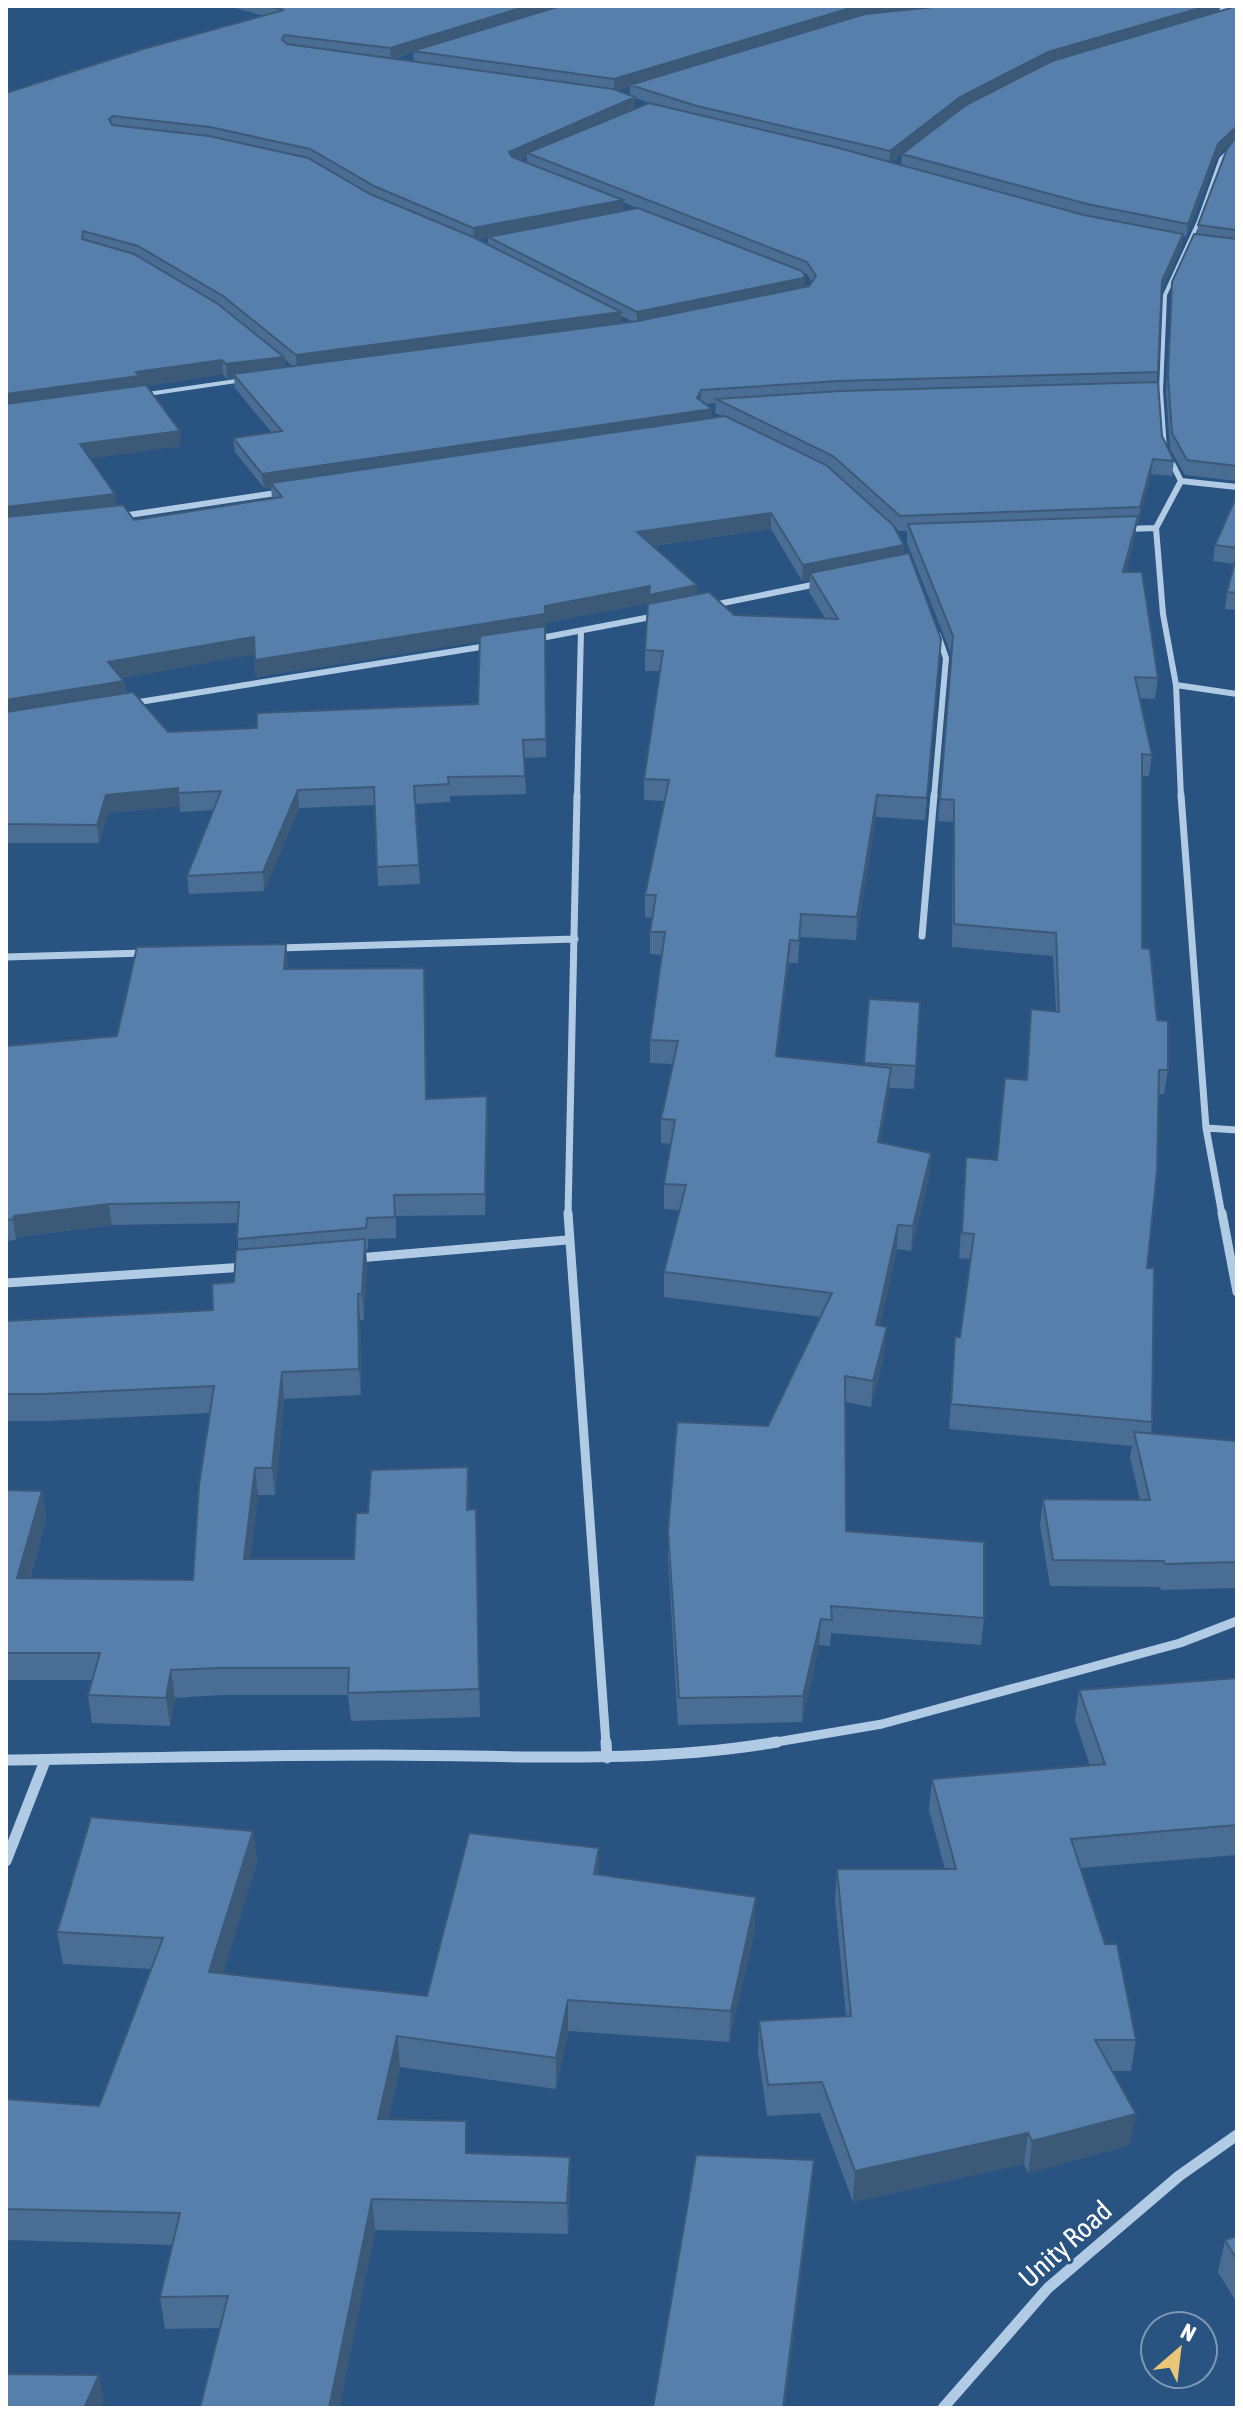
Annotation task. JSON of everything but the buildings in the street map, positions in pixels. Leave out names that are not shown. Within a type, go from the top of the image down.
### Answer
[{"type":"street","points":[[1211,6],[1237,12]]},
{"type":"street","points":[[1222,17],[1237,12]]},
{"type":"street","points":[[1181,481],[1165,450],[1161,391],[1165,295],[1188,246],[1221,159],[1237,143]]},
{"type":"street","points":[[1175,243],[1200,246]]},
{"type":"street","points":[[127,397],[248,379]]},
{"type":"street","points":[[1145,392],[1161,391]]},
{"type":"street","points":[[1181,481],[1237,487]]},
{"type":"street","points":[[1181,481],[1156,528],[1163,614],[1176,685],[1182,825],[1206,1128],[1237,1292]]},
{"type":"street","points":[[121,516],[294,490]]},
{"type":"street","points":[[1111,530],[1156,528]]},
{"type":"street","points":[[701,608],[821,584]]},
{"type":"street","points":[[533,639],[671,614]]},
{"type":"street","points":[[581,631],[574,830],[575,939],[567,1240],[607,1758]]},
{"type":"street","points":[[922,936],[946,658],[936,632]]},
{"type":"street","points":[[129,704],[502,644]]},
{"type":"street","points":[[1176,685],[1237,694]]},
{"type":"street","points":[[275,948],[575,939]]},
{"type":"street","points":[[6,957],[148,953]]},
{"type":"street","points":[[1206,1128],[1237,1130]]},
{"type":"street","points":[[347,1259],[567,1240]]},
{"type":"street","points":[[6,1283],[253,1267]]},
{"type":"street","points":[[6,1760],[375,1755],[607,1758],[714,1753],[882,1724],[1180,1643],[1237,1621]]},
{"type":"street","points":[[6,1861],[45,1761]]},
{"type":"street","name":"Unity Road","points":[[943,2408],[1048,2288],[1179,2176],[1237,2135]]}]
